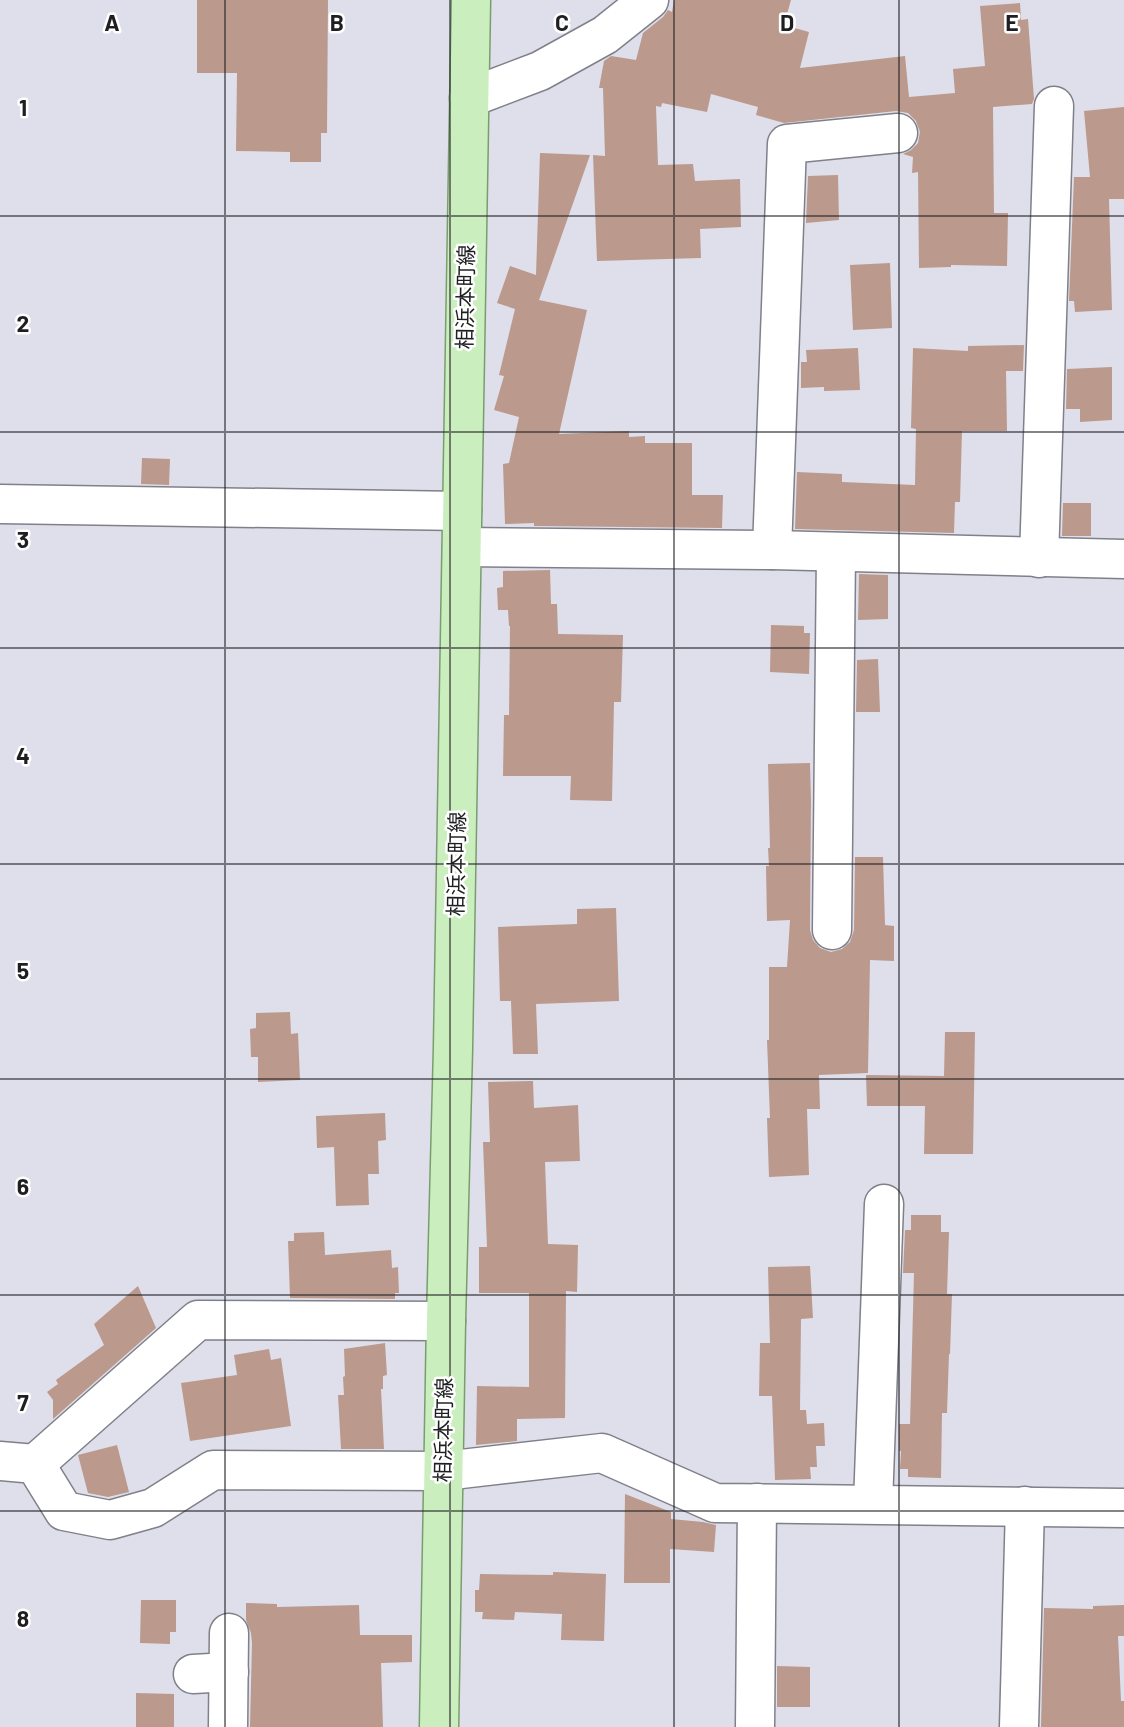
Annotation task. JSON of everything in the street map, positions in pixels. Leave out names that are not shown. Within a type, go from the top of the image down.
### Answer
[{"type":"main road","name":"相浜本町線","points":[[439,1727],[471,0]]},
{"type":"street","points":[[469,98],[540,71],[605,35],[649,0]]},
{"type":"street","points":[[1039,558],[1054,106]]},
{"type":"street","points":[[772,550],[787,144],[898,133]]},
{"type":"street","points":[[0,504],[462,529],[772,550],[1124,559]]},
{"type":"street","points":[[832,930],[836,552]]},
{"type":"street","points":[[873,1504],[884,1204]]},
{"type":"street","points":[[446,1321],[198,1320],[18,1462],[64,1511],[110,1520],[153,1508],[213,1470],[444,1471],[602,1453],[715,1503],[1124,1508]]},
{"type":"street","points":[[755,1727],[757,1503]]},
{"type":"street","points":[[1019,1727],[1025,1506]]},
{"type":"street","points":[[228,1727],[211,1673],[229,1633]]},
{"type":"building","points":[[197,0],[328,0],[327,133],[321,133],[321,162],[290,162],[290,152],[236,151],[237,73],[197,73]]},
{"type":"building","points":[[674,0],[791,0],[784,25],[809,32],[800,68],[905,56],[909,97],[955,93],[953,69],[985,66],[980,6],[1020,3],[1021,20],[1028,19],[1034,99],[1032,104],[993,107],[994,213],[1008,213],[1007,266],[951,265],[919,268],[918,172],[912,173],[913,157],[903,154],[918,143],[920,132],[916,121],[908,113],[896,111],[784,123],[756,115],[758,107],[711,94],[707,112],[662,103],[661,107],[656,106],[658,165],[693,164],[695,181],[740,179],[741,227],[700,229],[701,258],[597,261],[593,155],[605,156],[603,88],[599,88],[604,61],[611,56],[636,60],[643,33],[668,10],[672,12]]},
{"type":"building","points":[[1124,107],[1124,199],[1109,199],[1112,310],[1075,312],[1074,301],[1069,301],[1074,177],[1090,177],[1084,111]]},
{"type":"building","points":[[540,153],[590,155],[539,300],[587,310],[559,434],[629,431],[629,437],[645,436],[645,443],[692,443],[692,495],[723,495],[722,528],[505,524],[503,464],[509,463],[519,417],[494,410],[504,376],[499,375],[515,309],[497,303],[510,266],[536,275]]},
{"type":"building","points":[[838,175],[839,220],[806,223],[808,176]]},
{"type":"building","points":[[890,263],[892,328],[853,330],[850,265]]},
{"type":"building","points":[[1024,345],[1023,371],[1006,371],[1007,431],[962,431],[960,502],[955,502],[954,533],[795,529],[797,472],[842,474],[842,482],[915,485],[916,429],[911,428],[913,348],[968,351],[968,346]]},
{"type":"building","points":[[858,348],[860,390],[824,391],[824,387],[801,388],[801,362],[807,362],[806,350]]},
{"type":"building","points":[[1112,367],[1112,420],[1080,422],[1080,409],[1066,409],[1067,369]]},
{"type":"building","points":[[142,458],[170,459],[169,485],[141,484]]},
{"type":"building","points":[[1063,503],[1091,503],[1091,536],[1062,536]]},
{"type":"building","points":[[550,570],[551,604],[557,604],[558,634],[623,635],[621,702],[614,702],[612,801],[570,800],[571,776],[503,776],[504,715],[509,715],[510,626],[508,610],[498,610],[497,588],[503,587],[503,571]]},
{"type":"building","points":[[859,574],[888,575],[888,619],[858,620]]},
{"type":"building","points":[[771,625],[804,626],[804,633],[810,633],[809,674],[770,672]]},
{"type":"building","points":[[878,659],[880,712],[856,712],[857,660]]},
{"type":"building","points":[[810,763],[810,930],[813,940],[820,948],[831,952],[842,949],[850,942],[854,930],[855,857],[883,857],[885,925],[894,926],[894,961],[870,960],[868,1073],[819,1075],[820,1109],[807,1109],[809,1175],[769,1177],[769,967],[787,967],[790,920],[767,921],[766,866],[769,866],[770,848],[768,764]]},
{"type":"building","points":[[616,908],[619,1001],[536,1004],[538,1054],[513,1054],[511,1001],[500,1001],[498,927],[577,924],[577,909]]},
{"type":"building","points":[[290,1012],[291,1034],[298,1033],[300,1080],[258,1082],[258,1057],[251,1057],[250,1029],[256,1028],[256,1013]]},
{"type":"building","points":[[945,1032],[975,1032],[973,1154],[924,1154],[925,1106],[867,1106],[866,1075],[944,1076]]},
{"type":"building","points":[[533,1081],[534,1108],[578,1105],[580,1161],[545,1162],[548,1244],[578,1245],[577,1292],[566,1291],[565,1418],[517,1419],[517,1441],[476,1445],[477,1386],[529,1387],[529,1293],[479,1293],[479,1247],[487,1247],[483,1142],[490,1142],[488,1082]]},
{"type":"building","points":[[385,1113],[386,1140],[378,1141],[379,1174],[368,1174],[369,1205],[336,1206],[334,1147],[317,1148],[316,1116]]},
{"type":"building","points":[[911,1215],[941,1215],[941,1232],[949,1232],[947,1294],[952,1294],[947,1413],[942,1413],[941,1478],[908,1477],[908,1469],[900,1469],[899,1424],[910,1424],[914,1273],[903,1273],[905,1230],[911,1230]]},
{"type":"building","points":[[324,1232],[325,1255],[391,1250],[392,1268],[398,1267],[399,1293],[395,1293],[395,1299],[290,1298],[288,1241],[294,1241],[294,1233]]},
{"type":"building","points":[[810,1266],[813,1318],[801,1319],[800,1410],[806,1410],[807,1424],[824,1423],[825,1446],[816,1446],[817,1467],[810,1467],[811,1479],[775,1480],[772,1396],[759,1396],[760,1343],[770,1343],[768,1267]]},
{"type":"building","points":[[138,1286],[156,1328],[53,1419],[53,1400],[47,1392],[58,1384],[56,1380],[104,1345],[94,1324]]},
{"type":"building","points":[[385,1343],[387,1375],[383,1376],[381,1389],[384,1449],[341,1449],[338,1395],[344,1395],[344,1349]]},
{"type":"building","points":[[269,1349],[271,1360],[281,1358],[291,1426],[190,1441],[181,1383],[237,1375],[234,1355]]},
{"type":"building","points":[[117,1445],[129,1492],[108,1497],[88,1493],[78,1455]]},
{"type":"building","points":[[625,1494],[671,1512],[671,1519],[716,1525],[714,1552],[670,1549],[670,1583],[624,1583]]},
{"type":"building","points":[[553,1572],[606,1574],[604,1641],[561,1640],[562,1614],[515,1612],[514,1620],[482,1619],[483,1612],[475,1612],[475,1590],[479,1590],[480,1574],[553,1575]]},
{"type":"building","points":[[141,1600],[176,1600],[176,1632],[170,1632],[170,1644],[140,1643]]},
{"type":"building","points":[[246,1603],[277,1604],[277,1607],[359,1605],[360,1635],[412,1635],[412,1662],[381,1663],[383,1727],[250,1727],[252,1643],[246,1620]]},
{"type":"building","points":[[1124,1605],[1124,1636],[1118,1636],[1124,1727],[1041,1727],[1044,1608],[1093,1609],[1093,1606]]},
{"type":"building","points":[[777,1666],[810,1667],[810,1707],[777,1707]]},
{"type":"building","points":[[136,1693],[174,1694],[174,1727],[136,1727]]}]
